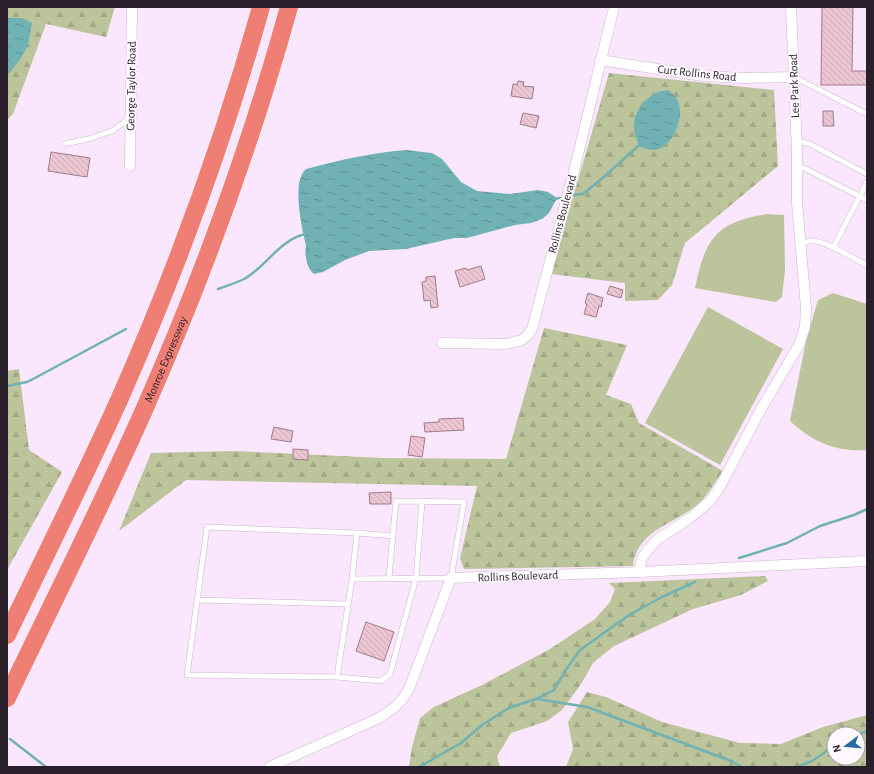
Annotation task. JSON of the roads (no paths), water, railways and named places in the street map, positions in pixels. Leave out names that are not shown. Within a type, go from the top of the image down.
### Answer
[{"type":"highway","points":[[7,635],[119,398],[164,292],[224,129],[261,7]]},
{"type":"highway","name":"Monroe Expressway","points":[[7,698],[141,416],[189,302],[230,193],[249,137],[289,7]]},
{"type":"street","name":"George Taylor Road","points":[[130,166],[132,7]]},
{"type":"street","name":"Rollins Boulevard","points":[[442,343],[507,344],[522,340],[532,329],[575,167],[614,7]]},
{"type":"street","name":"Lee Park Road","points":[[639,572],[642,558],[650,547],[662,536],[690,518],[710,500],[729,472],[758,414],[799,345],[805,327],[806,317],[797,203],[791,7]]},
{"type":"street","name":"Curt Rollins Road","points":[[600,60],[703,76],[743,78],[794,77]]},
{"type":"street","name":"Rollins Boulevard","points":[[451,578],[639,572],[867,560]]},
{"type":"street","points":[[269,767],[377,719],[402,701],[409,689],[451,578]]},
{"type":"lane","points":[[794,77],[867,114]]},
{"type":"lane","points":[[64,144],[88,139],[112,131],[131,118]]},
{"type":"lane","points":[[796,141],[810,144],[867,174]]},
{"type":"lane","points":[[797,166],[806,169],[867,200]]},
{"type":"lane","points":[[833,248],[867,182]]},
{"type":"lane","points":[[800,244],[810,241],[833,248],[867,265]]},
{"type":"lane","points":[[352,579],[451,578],[464,502],[396,501],[389,578]]},
{"type":"lane","points":[[393,536],[357,533],[207,527],[187,675],[337,678],[381,682],[390,674],[416,578],[422,502]]},
{"type":"lane","points":[[337,678],[352,579],[357,533]]},
{"type":"lane","points":[[197,600],[348,604]]},
{"type":"water","points":[[7,18],[22,18],[32,23],[28,45],[21,58],[7,76]]},
{"type":"water","points":[[667,90],[674,95],[679,103],[680,111],[679,121],[672,138],[666,145],[657,150],[638,146],[635,136],[634,122],[639,109],[652,95]]},
{"type":"water","points":[[406,150],[432,153],[442,159],[461,182],[477,191],[510,194],[538,190],[548,192],[557,198],[549,213],[542,219],[531,223],[515,225],[467,238],[454,238],[406,249],[369,251],[345,260],[323,272],[314,274],[310,269],[305,253],[306,245],[302,228],[298,194],[299,184],[306,169],[355,157]]},
{"type":"waterway","points":[[574,195],[583,194],[638,146]]},
{"type":"waterway","points":[[554,199],[560,198]]},
{"type":"waterway","points":[[218,289],[244,279],[259,268],[288,241],[306,234]]},
{"type":"waterway","points":[[7,386],[27,382],[126,329]]},
{"type":"waterway","points":[[739,558],[787,543],[820,526],[854,515],[867,509]]},
{"type":"waterway","points":[[419,767],[461,743],[482,725],[509,708],[536,699],[554,690],[580,650],[629,615],[662,597],[695,582]]},
{"type":"waterway","points":[[537,699],[587,707],[731,761],[742,767]]},
{"type":"waterway","points":[[10,739],[46,767]]},
{"type":"waterway","points":[[797,767],[812,761],[826,751]]}]
